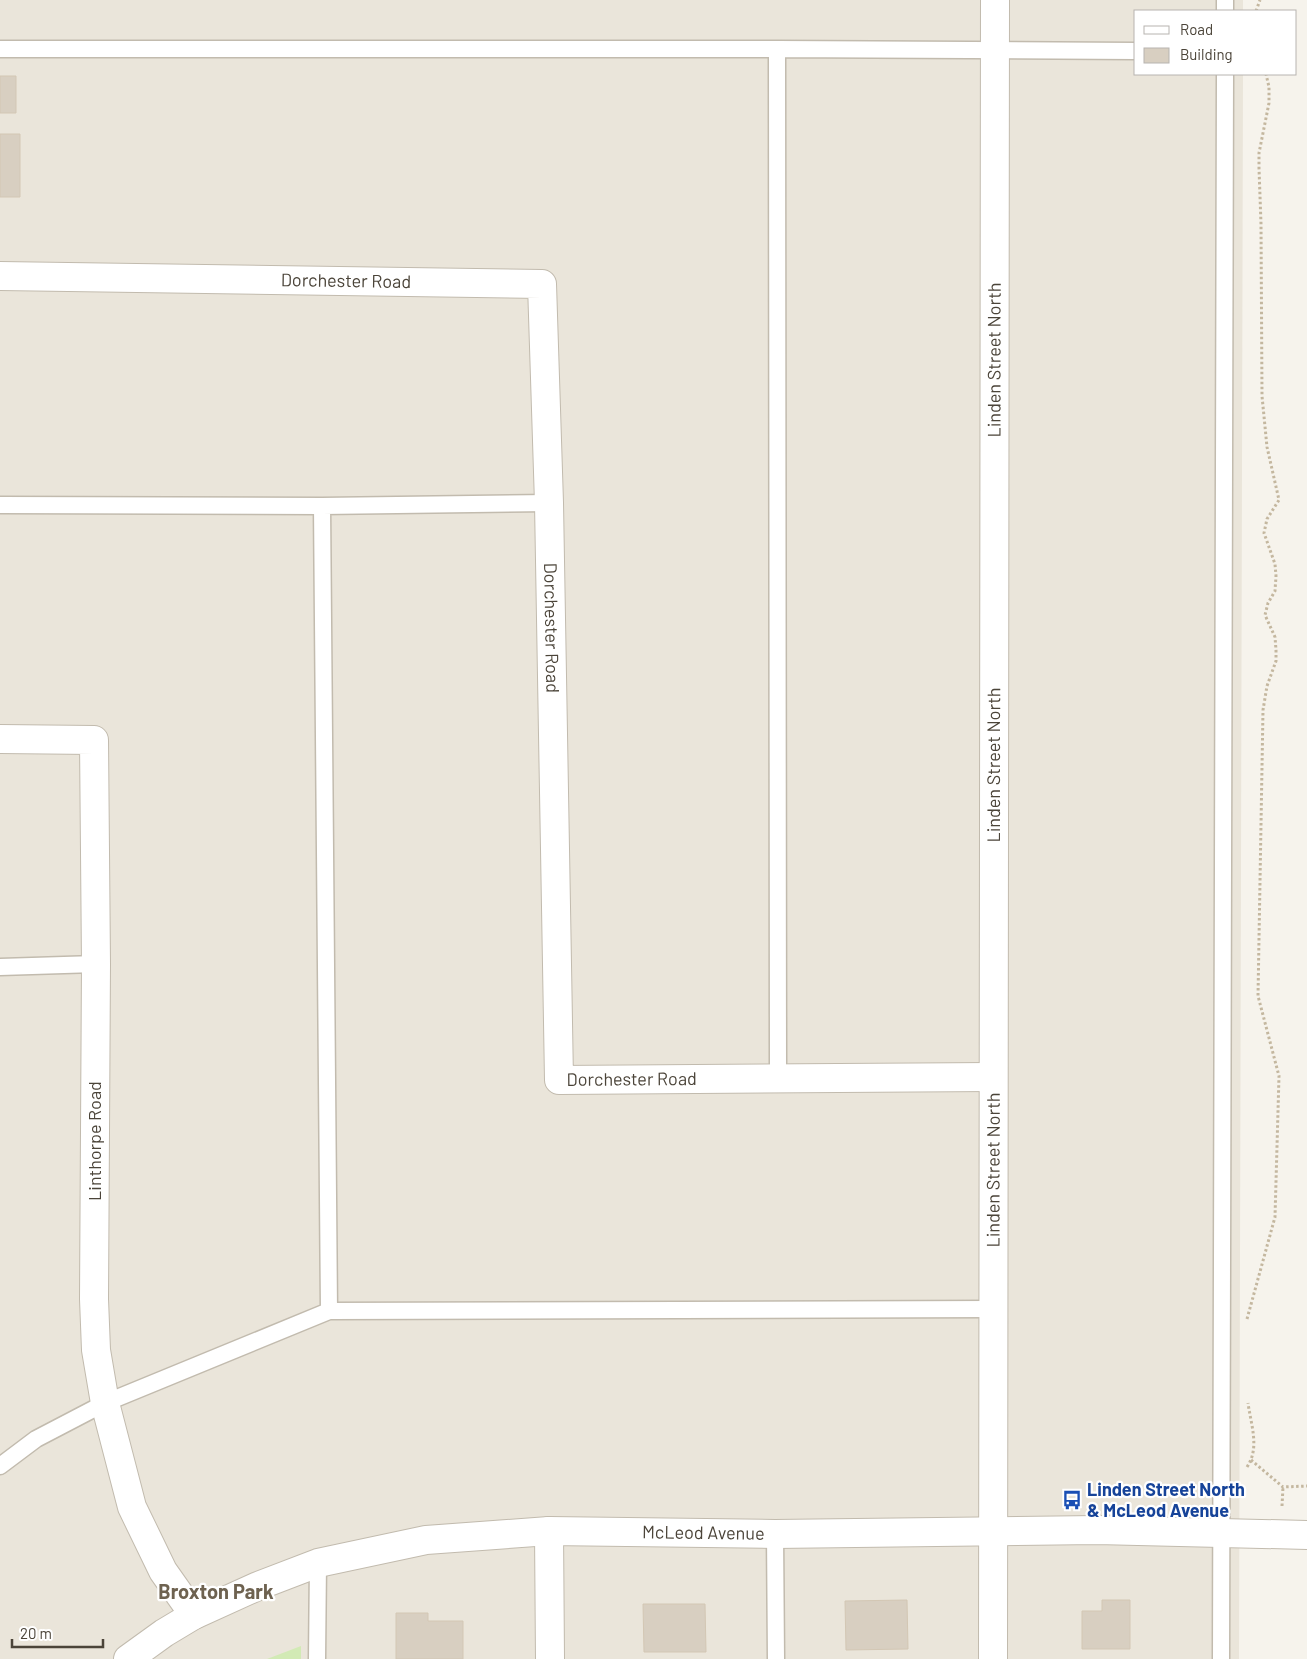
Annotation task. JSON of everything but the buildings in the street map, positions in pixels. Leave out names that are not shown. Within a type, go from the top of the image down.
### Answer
[{"type":"street","name":"Linden Street North","points":[[993,1659],[994,0]]},
{"type":"street","name":"Dorchester Road","points":[[0,276],[542,284],[559,1080],[992,1077]]},
{"type":"street","name":"Linthorpe Road","points":[[0,739],[94,740],[96,964],[94,1299],[96,1350],[105,1403],[132,1508],[163,1571],[194,1615]]},
{"type":"street","name":"McLeod Avenue","points":[[128,1659],[164,1633],[194,1615],[258,1586],[318,1563],[426,1540],[550,1532],[775,1534],[1097,1530],[1307,1534]]},
{"type":"street","points":[[550,1532],[550,1659]]},
{"type":"lane","points":[[0,49],[1134,51]]},
{"type":"lane","points":[[777,49],[778,1079]]},
{"type":"lane","points":[[1222,1659],[1225,75]]},
{"type":"lane","points":[[0,505],[322,506],[548,503]]},
{"type":"lane","points":[[322,506],[329,1311]]},
{"type":"lane","points":[[0,967],[96,964]]},
{"type":"lane","points":[[0,1466],[36,1439],[105,1403],[329,1311],[993,1309]]},
{"type":"lane","points":[[775,1534],[776,1659]]},
{"type":"lane","points":[[317,1659],[318,1563]]},
{"type":"path","points":[[1246,1323],[1275,1217],[1279,1076],[1258,996],[1263,710],[1267,686],[1276,660],[1275,636],[1265,614],[1275,590],[1275,564],[1264,533],[1267,519],[1278,500],[1267,447],[1262,396],[1262,224],[1259,153],[1269,103],[1269,87],[1266,75]]},
{"type":"path","points":[[1221,1488],[1244,1471],[1251,1460],[1254,1444],[1247,1394]]},
{"type":"path","points":[[1251,1460],[1283,1487],[1307,1486]]},
{"type":"shaded area","points":[[0,0],[1243,0],[1243,10],[1134,10],[1134,75],[1243,75],[1239,1659],[0,1659]]},
{"type":"green space","points":[[301,1646],[301,1659],[267,1659]]},
{"type":"place","name":"Linden Street North & McLeod Avenue","points":[[1072,1500]]},
{"type":"district","name":"Broxton Park","points":[[216,1592]]}]
